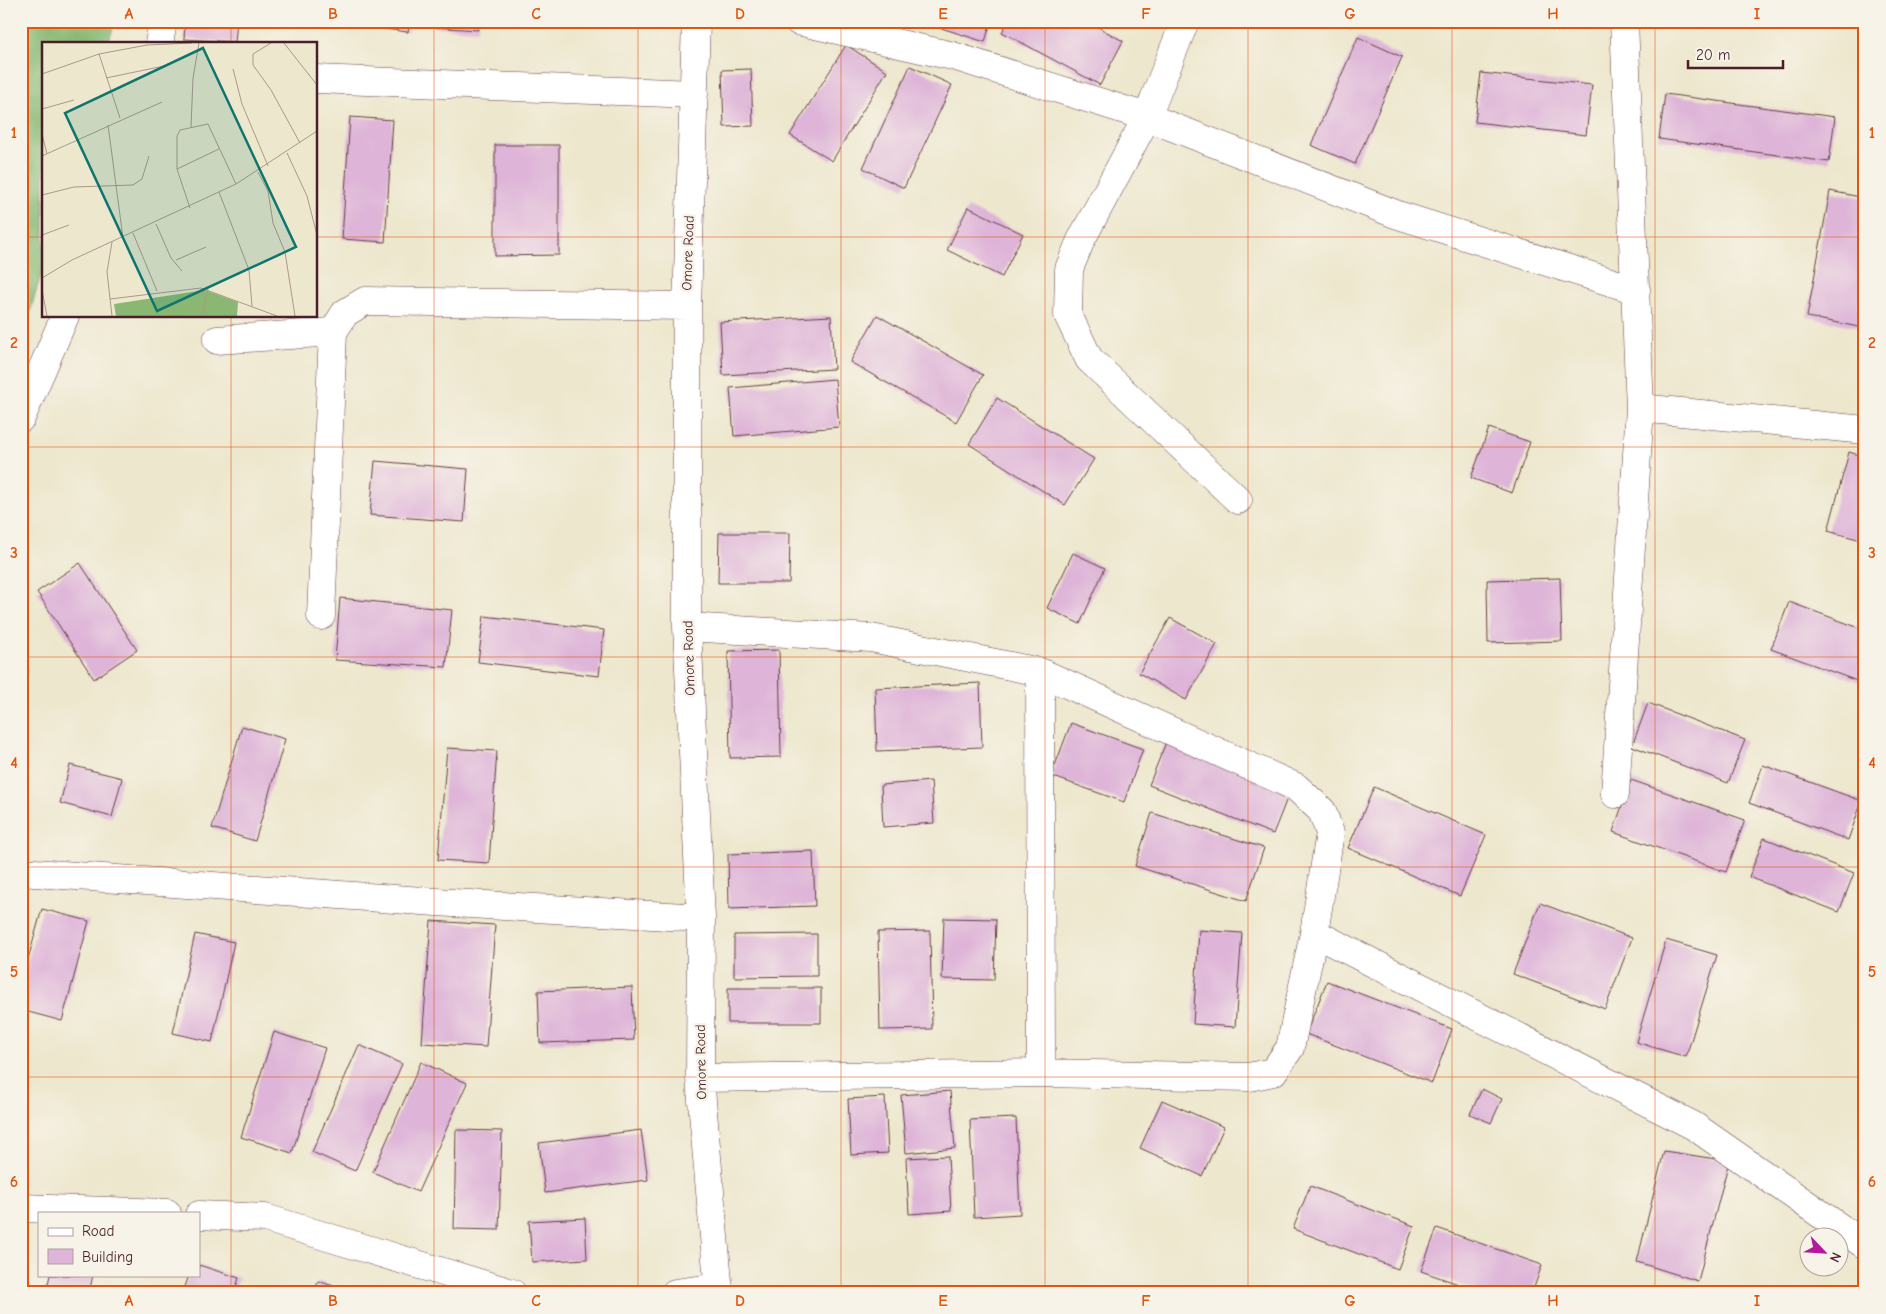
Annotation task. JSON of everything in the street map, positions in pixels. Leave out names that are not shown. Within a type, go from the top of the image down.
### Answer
[{"type":"street","points":[[159,42],[164,21]]},
{"type":"street","name":"Omore Road","points":[[696,21],[687,306],[687,627],[702,918],[700,1078],[719,1290]]},
{"type":"street","points":[[798,21],[954,56],[1147,117],[1398,215],[1636,290]]},
{"type":"street","points":[[1185,21],[1147,117],[1081,240],[1072,262],[1068,315],[1089,359],[1238,500]]},
{"type":"street","points":[[1615,794],[1640,408],[1624,21]]},
{"type":"street","points":[[318,78],[694,94]]},
{"type":"street","points":[[321,616],[333,332],[345,313],[366,301],[687,306]]},
{"type":"street","points":[[21,418],[64,318]]},
{"type":"street","points":[[217,340],[333,332]]},
{"type":"street","points":[[1640,408],[1865,430]]},
{"type":"street","points":[[687,627],[871,638],[1040,672],[1296,787],[1322,812],[1330,833],[1314,933],[1290,1048],[1273,1072],[1249,1076],[1041,1073],[700,1078]]},
{"type":"street","points":[[1040,672],[1041,1073]]},
{"type":"street","points":[[21,872],[436,902],[702,918]]},
{"type":"street","points":[[1314,933],[1694,1126],[1865,1245]]},
{"type":"street","points":[[21,1208],[138,1212]]},
{"type":"street","points":[[200,1215],[265,1218],[512,1293]]},
{"type":"street","points":[[675,1293],[719,1290]]},
{"type":"green space","points":[[21,21],[115,21],[109,42],[42,42],[42,272],[21,342]]},
{"type":"building","points":[[185,21],[237,21],[235,42],[184,39]]},
{"type":"building","points":[[370,21],[410,21],[408,32],[369,27]]},
{"type":"building","points":[[434,21],[479,21],[478,30],[433,27]]},
{"type":"building","points":[[933,21],[991,21],[985,42],[932,25]]},
{"type":"building","points":[[1008,21],[1087,21],[1123,41],[1100,85],[1002,32]]},
{"type":"building","points":[[1358,37],[1402,57],[1355,164],[1311,145]]},
{"type":"building","points":[[846,45],[887,71],[832,161],[790,135]]},
{"type":"building","points":[[910,66],[952,85],[904,188],[863,168]]},
{"type":"building","points":[[751,69],[753,126],[724,127],[722,70]]},
{"type":"building","points":[[1481,73],[1592,85],[1586,135],[1475,122]]},
{"type":"building","points":[[1665,94],[1835,117],[1829,162],[1659,139]]},
{"type":"building","points":[[350,117],[393,120],[385,242],[342,239]]},
{"type":"building","points":[[495,145],[559,145],[559,255],[495,256]]},
{"type":"building","points":[[1830,191],[1865,198],[1864,328],[1807,317]]},
{"type":"building","points":[[968,207],[1023,234],[1002,277],[947,250]]},
{"type":"building","points":[[877,315],[983,375],[956,422],[850,362]]},
{"type":"building","points":[[831,316],[834,369],[723,375],[720,322]]},
{"type":"building","points":[[835,379],[839,427],[734,436],[730,388]]},
{"type":"building","points":[[997,398],[1094,459],[1065,505],[969,444]]},
{"type":"building","points":[[1489,428],[1530,442],[1512,493],[1471,478]]},
{"type":"building","points":[[1849,452],[1865,457],[1865,541],[1828,531]]},
{"type":"building","points":[[375,461],[468,469],[464,522],[370,515]]},
{"type":"building","points":[[719,533],[790,533],[789,583],[718,583]]},
{"type":"building","points":[[1073,553],[1105,568],[1080,624],[1047,608]]},
{"type":"building","points":[[80,563],[137,650],[94,679],[37,592]]},
{"type":"building","points":[[1560,578],[1562,641],[1488,643],[1487,580]]},
{"type":"building","points":[[340,598],[452,610],[446,667],[335,660]]},
{"type":"building","points":[[1789,602],[1865,630],[1865,684],[1771,649]]},
{"type":"building","points":[[484,616],[604,630],[599,676],[478,662]]},
{"type":"building","points":[[1170,618],[1217,644],[1186,700],[1139,673]]},
{"type":"building","points":[[779,650],[781,757],[730,758],[728,651]]},
{"type":"building","points":[[21,668],[28,670],[21,687]]},
{"type":"building","points":[[980,683],[982,747],[877,751],[875,688]]},
{"type":"building","points":[[1648,703],[1745,740],[1728,783],[1632,746]]},
{"type":"building","points":[[1071,723],[1143,749],[1124,802],[1051,776]]},
{"type":"building","points":[[242,726],[285,739],[255,841],[212,828]]},
{"type":"building","points":[[1166,742],[1290,791],[1273,834],[1149,785]]},
{"type":"building","points":[[447,748],[497,751],[489,863],[438,860]]},
{"type":"building","points":[[70,765],[122,778],[112,817],[60,803]]},
{"type":"building","points":[[1763,765],[1862,801],[1848,840],[1749,803]]},
{"type":"building","points":[[1631,780],[1745,820],[1726,872],[1613,832]]},
{"type":"building","points":[[931,781],[934,823],[883,827],[881,785]]},
{"type":"building","points":[[1374,787],[1486,835],[1460,896],[1348,848]]},
{"type":"building","points":[[1152,813],[1264,848],[1246,901],[1135,866]]},
{"type":"building","points":[[1764,838],[1854,873],[1839,912],[1749,877]]},
{"type":"building","points":[[813,851],[815,906],[729,909],[728,854]]},
{"type":"building","points":[[1540,903],[1632,938],[1605,1009],[1513,974]]},
{"type":"building","points":[[42,909],[89,921],[62,1021],[21,1010],[21,984]]},
{"type":"building","points":[[944,918],[996,919],[994,980],[942,979]]},
{"type":"building","points":[[431,921],[495,925],[486,1047],[422,1043]]},
{"type":"building","points":[[1199,930],[1242,933],[1235,1027],[1193,1024]]},
{"type":"building","points":[[930,931],[932,1029],[880,1030],[878,932]]},
{"type":"building","points":[[195,934],[234,942],[212,1042],[173,1033]]},
{"type":"building","points":[[817,934],[817,976],[734,977],[734,935]]},
{"type":"building","points":[[1666,940],[1717,955],[1686,1057],[1636,1042]]},
{"type":"building","points":[[1327,981],[1452,1029],[1432,1083],[1306,1034]]},
{"type":"building","points":[[632,987],[634,1040],[540,1043],[538,991]]},
{"type":"building","points":[[728,988],[821,988],[821,1023],[728,1023]]},
{"type":"building","points":[[274,1032],[325,1048],[292,1153],[241,1137]]},
{"type":"building","points":[[359,1045],[402,1064],[355,1171],[312,1152]]},
{"type":"building","points":[[421,1062],[467,1083],[418,1192],[373,1172]]},
{"type":"building","points":[[1482,1089],[1502,1099],[1491,1123],[1470,1114]]},
{"type":"building","points":[[950,1091],[955,1148],[906,1153],[901,1095]]},
{"type":"building","points":[[885,1097],[888,1153],[851,1155],[848,1099]]},
{"type":"building","points":[[1162,1100],[1224,1127],[1202,1176],[1140,1148]]},
{"type":"building","points":[[1016,1118],[1020,1214],[974,1217],[970,1120]]},
{"type":"building","points":[[456,1130],[502,1131],[499,1230],[454,1229]]},
{"type":"building","points":[[641,1130],[648,1180],[545,1193],[539,1143]]},
{"type":"building","points":[[1664,1151],[1729,1161],[1698,1281],[1637,1262]]},
{"type":"building","points":[[948,1156],[951,1211],[909,1214],[906,1158]]},
{"type":"building","points":[[1310,1186],[1414,1226],[1398,1269],[1293,1229]]},
{"type":"building","points":[[585,1218],[587,1259],[532,1262],[529,1221]]},
{"type":"building","points":[[1437,1228],[1542,1265],[1532,1293],[1484,1293],[1421,1271]]},
{"type":"building","points":[[200,1265],[239,1278],[234,1293],[183,1293],[189,1276],[200,1276]]},
{"type":"building","points":[[50,1276],[93,1276],[89,1293],[46,1293]]},
{"type":"building","points":[[318,1281],[352,1292],[352,1293],[314,1293]]}]
